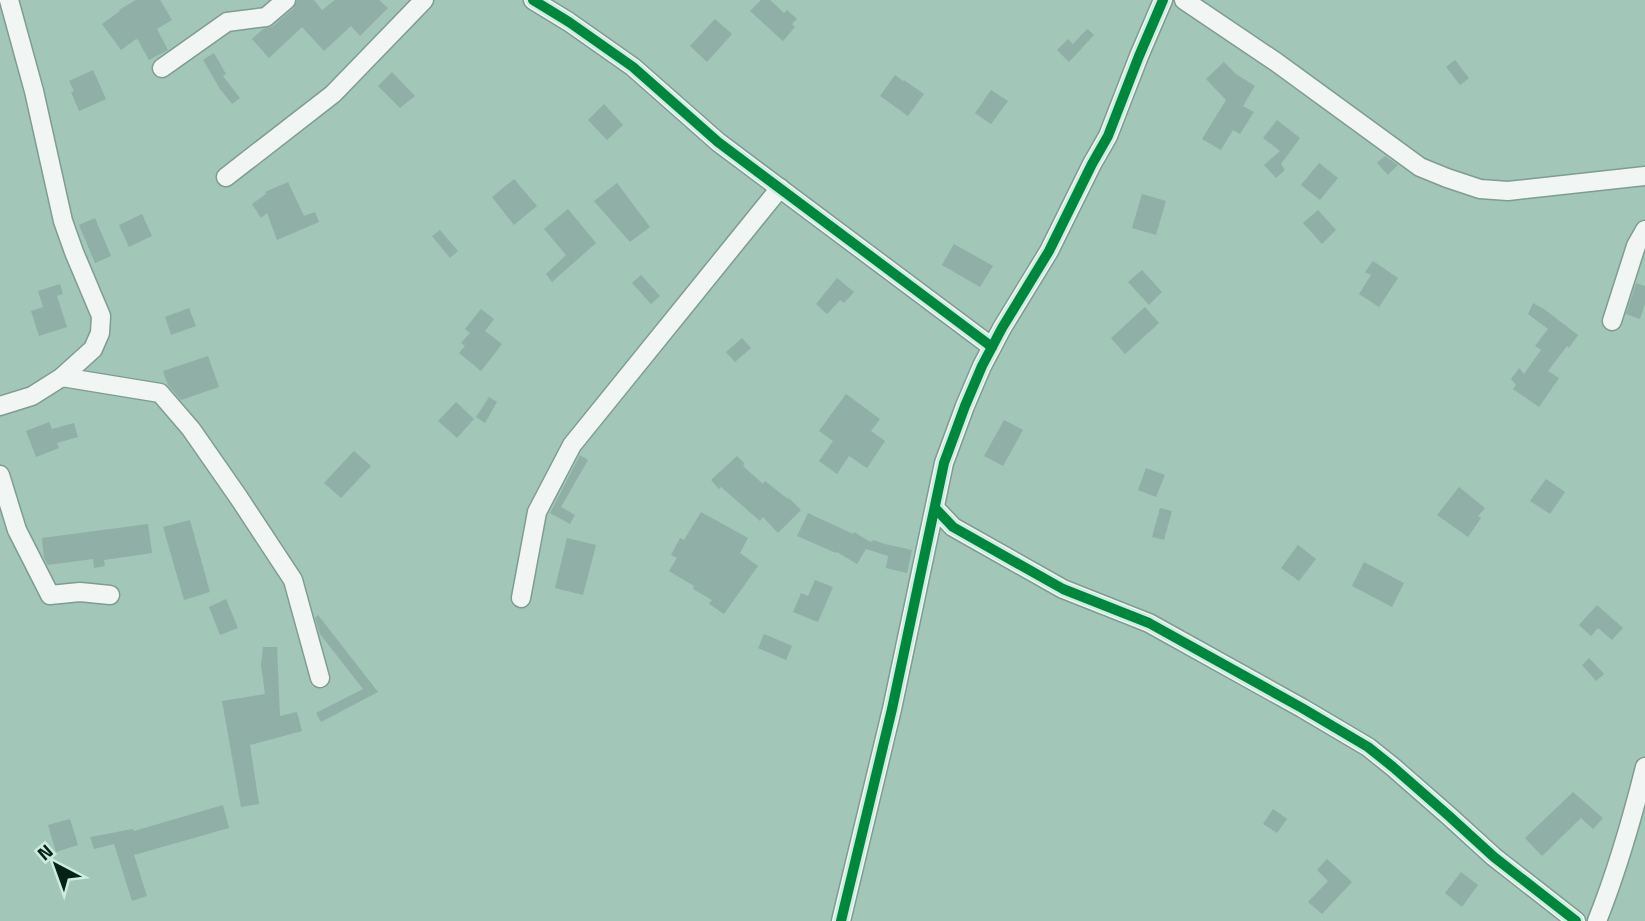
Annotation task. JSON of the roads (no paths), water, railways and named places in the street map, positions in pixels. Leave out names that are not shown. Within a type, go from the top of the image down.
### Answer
[{"type":"street","points":[[0,406],[32,396],[62,377],[93,349],[100,333],[101,316],[64,221],[34,91],[9,0]]},
{"type":"street","points":[[163,68],[227,22],[266,17],[286,0]]},
{"type":"street","points":[[226,177],[333,94],[424,0]]},
{"type":"street","points":[[841,921],[892,709],[948,452],[992,347],[1049,251],[1108,136],[1163,0]]},
{"type":"street","points":[[1184,0],[1276,61],[1420,167],[1447,178],[1480,189],[1508,191],[1645,176]]},
{"type":"street","points":[[543,3],[633,66],[718,142],[992,347]]},
{"type":"street","points":[[521,598],[537,512],[572,445],[780,188]]},
{"type":"street","points":[[1612,321],[1636,246],[1645,230]]},
{"type":"street","points":[[62,377],[160,393],[191,429],[293,580],[320,678]]},
{"type":"street","points":[[0,474],[17,530],[50,595],[80,592],[110,595]]},
{"type":"street","points":[[935,508],[953,527],[1063,589],[1149,623],[1368,747],[1493,857],[1576,921]]},
{"type":"street","points":[[1597,921],[1634,813],[1645,767]]}]
